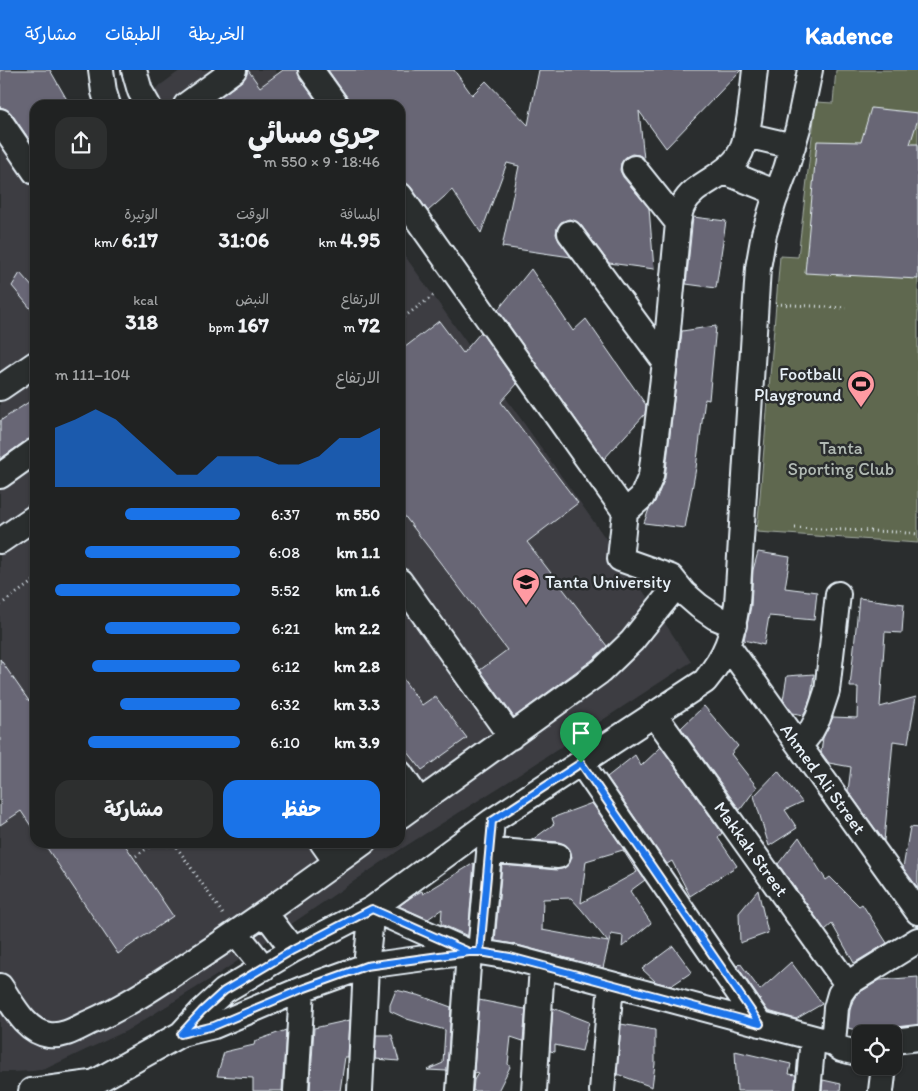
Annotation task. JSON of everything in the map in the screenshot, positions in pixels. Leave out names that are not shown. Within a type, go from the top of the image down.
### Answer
[{"type":"street","points":[[101,70],[106,100]]},
{"type":"street","points":[[134,70],[140,91],[145,100]]},
{"type":"street","points":[[193,100],[234,70]]},
{"type":"street","points":[[311,70],[332,100]]},
{"type":"street","points":[[625,512],[642,497],[652,476],[681,207],[689,196],[725,172],[739,156],[746,135],[755,70]]},
{"type":"street","points":[[181,1034],[224,991],[293,950],[372,909],[492,821],[705,681],[718,664],[731,635],[737,604],[758,268],[764,234],[793,146],[806,95],[810,70]]},
{"type":"street","points":[[0,121],[30,161]]},
{"type":"street","points":[[746,135],[793,146]]},
{"type":"street","points":[[634,168],[678,223]]},
{"type":"street","points":[[725,172],[777,193]]},
{"type":"street","points":[[405,202],[625,512],[620,559],[671,577],[698,606],[715,617],[731,635]]},
{"type":"street","points":[[570,233],[665,362]]},
{"type":"street","points":[[0,388],[30,367]]},
{"type":"street","points":[[0,476],[30,455]]},
{"type":"street","points":[[0,541],[30,520]]},
{"type":"street","points":[[405,812],[584,684],[617,656],[677,584]]},
{"type":"street","points":[[405,588],[510,737]]},
{"type":"street","points":[[800,746],[818,718],[827,691],[838,594]]},
{"type":"street","name":"Ahmed Ali Street","points":[[731,635],[800,746],[915,904]]},
{"type":"street","name":"Makkah Street","points":[[654,714],[847,984]]},
{"type":"street","points":[[581,763],[760,1024]]},
{"type":"street","points":[[405,781],[420,802]]},
{"type":"street","points":[[459,1091],[474,952],[492,821]]},
{"type":"street","points":[[326,848],[336,862]]},
{"type":"street","points":[[0,986],[24,1020],[35,1031],[50,1036],[59,1035],[104,1016],[140,996],[237,934],[356,848]]},
{"type":"street","points":[[489,850],[558,856]]},
{"type":"street","points":[[372,909],[474,952],[510,957],[823,1041],[852,1051]]},
{"type":"street","points":[[360,1091],[366,966],[372,909]]},
{"type":"street","points":[[265,913],[293,950]]},
{"type":"street","points":[[237,934],[264,968]]},
{"type":"street","points":[[808,1091],[840,994],[847,984],[918,940]]},
{"type":"street","points":[[31,1091],[85,1087],[181,1034],[214,1026],[302,989],[366,966],[474,952]]},
{"type":"street","points":[[534,1091],[542,966]]},
{"type":"street","points":[[602,1091],[611,984]]},
{"type":"street","points":[[296,1091],[302,989]]},
{"type":"street","points":[[902,1040],[918,1038]]},
{"type":"street","points":[[823,1041],[852,1041]]},
{"type":"street","points":[[902,1054],[918,1053]]},
{"type":"street","points":[[881,1091],[883,1075]]},
{"type":"path","points":[[405,316],[434,295]]},
{"type":"path","points":[[756,302],[846,308]]},
{"type":"path","points":[[795,528],[918,534]]},
{"type":"path","points":[[0,605],[30,584]]},
{"type":"path","points":[[136,856],[148,848]]},
{"type":"path","points":[[178,848],[237,934]]},
{"type":"shaded area","points":[[181,70],[275,70],[294,100],[128,100],[146,87],[151,92]]},
{"type":"shaded area","name":"Tanta University","points":[[0,130],[30,165],[30,848],[403,848],[217,975],[126,1031],[45,1069],[0,1072]]},
{"type":"shaded area","name":"Tanta University","points":[[405,256],[650,601],[691,662],[405,846]]},
{"type":"green space","name":"Tanta Sporting Club","points":[[836,70],[918,70],[918,543],[757,532],[780,256],[798,257],[816,102],[833,103]]},
{"type":"building","points":[[0,70],[50,70],[67,100],[30,100],[29,139],[11,113],[0,107]]},
{"type":"building","points":[[248,70],[260,87],[283,70],[297,70],[300,78],[315,100],[216,100],[246,76]]},
{"type":"building","points":[[328,70],[454,70],[472,95],[486,81],[528,125],[539,70],[741,70],[666,148],[639,111],[644,159],[639,155],[632,154],[621,163],[620,170],[623,177],[649,208],[654,269],[609,263],[581,225],[569,219],[561,222],[556,234],[571,257],[502,247],[519,166],[507,163],[481,233],[452,190],[428,211],[411,187],[405,183],[405,100],[348,100]]},
{"type":"building","points":[[871,108],[918,113],[910,144],[918,144],[918,279],[805,273],[817,141],[861,142]]},
{"type":"building","points":[[693,217],[726,221],[716,288],[686,284]]},
{"type":"building","points":[[531,269],[573,331],[586,319],[646,405],[645,414],[604,459],[498,310]]},
{"type":"building","points":[[20,273],[30,284],[30,308],[12,286]]},
{"type":"building","points":[[439,321],[463,353],[481,332],[517,384],[501,402],[578,503],[527,542],[607,646],[592,660],[514,717],[480,670],[507,650],[405,517],[405,347]]},
{"type":"building","points":[[716,326],[709,400],[705,399],[696,468],[685,528],[644,523],[665,478],[682,331]]},
{"type":"building","points":[[30,401],[30,439],[0,459],[0,421]]},
{"type":"building","points":[[758,552],[790,557],[785,588],[817,592],[814,620],[769,616],[764,645],[744,640],[751,606],[753,570]]},
{"type":"building","points":[[859,598],[904,604],[902,633],[885,632],[880,707],[916,697],[908,743],[893,741],[884,841],[848,791],[851,767],[829,763],[821,752],[823,738],[833,717],[857,718],[858,687],[850,687]]},
{"type":"building","points":[[0,659],[30,700],[30,824],[21,811],[0,825]]},
{"type":"building","points":[[814,674],[811,697],[804,715],[793,713],[783,700],[787,676]]},
{"type":"building","points":[[405,682],[422,705],[435,696],[467,738],[422,770],[405,748]]},
{"type":"building","points":[[704,706],[738,746],[731,754],[757,787],[740,810],[681,728]]},
{"type":"building","points":[[661,747],[722,833],[718,838],[737,866],[690,896],[672,861],[667,864],[607,777],[635,755],[641,766]]},
{"type":"building","points":[[778,771],[802,802],[785,810],[797,828],[769,846],[754,796]]},
{"type":"building","points":[[592,803],[645,880],[630,891],[651,923],[622,947],[623,936],[611,934],[603,968],[495,941],[502,865],[557,870],[564,868],[572,857],[566,845],[559,842],[532,840],[554,824],[552,818]],"holes":[[[623,850],[637,872],[581,903],[586,861]],[[571,898],[581,909],[608,942],[542,930],[543,899]]]},
{"type":"building","points":[[910,827],[918,828],[918,888],[903,868]]},
{"type":"building","points":[[799,837],[826,880],[830,877],[859,906],[862,904],[887,943],[854,963],[832,924],[825,930],[778,864]]},
{"type":"building","points":[[47,848],[127,848],[173,916],[118,954]]},
{"type":"building","points":[[474,863],[468,936],[441,924],[442,909],[428,919],[399,906],[414,895],[422,891],[423,894]]},
{"type":"building","points":[[758,890],[768,933],[740,943],[739,913]]},
{"type":"building","points":[[673,946],[692,972],[671,986],[656,982],[642,969]]},
{"type":"building","points":[[791,962],[822,1004],[796,1019],[768,1011],[737,966],[740,963],[760,990]]},
{"type":"building","points":[[918,977],[918,1025],[902,1027],[902,1025],[852,1025],[852,1029],[848,1028],[850,1010],[857,994],[880,980]]},
{"type":"building","points":[[396,990],[421,996],[451,1007],[447,1071],[427,1070],[443,1063],[445,1030],[407,1019],[390,1011],[390,1005]]},
{"type":"building","points":[[479,1000],[525,1009],[526,1006],[523,1041],[511,1037],[508,1064],[510,1067],[498,1091],[473,1091],[474,1080],[478,1073],[474,1072]]},
{"type":"building","points":[[553,1008],[589,1022],[582,1051],[555,1045],[555,1052],[550,1051]]},
{"type":"building","points":[[350,1020],[348,1057],[345,1057],[340,1091],[310,1091],[314,1028]]},
{"type":"building","points":[[621,1024],[655,1030],[655,1064],[652,1087],[617,1074]]},
{"type":"building","points":[[286,1030],[282,1091],[253,1091],[253,1078],[217,1076],[224,1052],[254,1045],[255,1041]]},
{"type":"building","points":[[376,1035],[392,1035],[399,1061],[375,1059]]},
{"type":"building","points":[[735,1051],[791,1064],[789,1074],[796,1075],[794,1091],[737,1091]]},
{"type":"building","points":[[823,1080],[841,1084],[840,1091],[822,1091]]},
{"type":"place","name":"Football Playground","points":[[861,408]]},
{"type":"place","name":"Tanta University","points":[[526,606]]},
{"type":"route","points":[[581,763],[492,821],[480,952],[469,952],[372,909],[293,950],[224,991],[181,1034],[214,1026],[302,989],[366,966],[469,952],[510,957],[760,1024],[581,763]]}]
